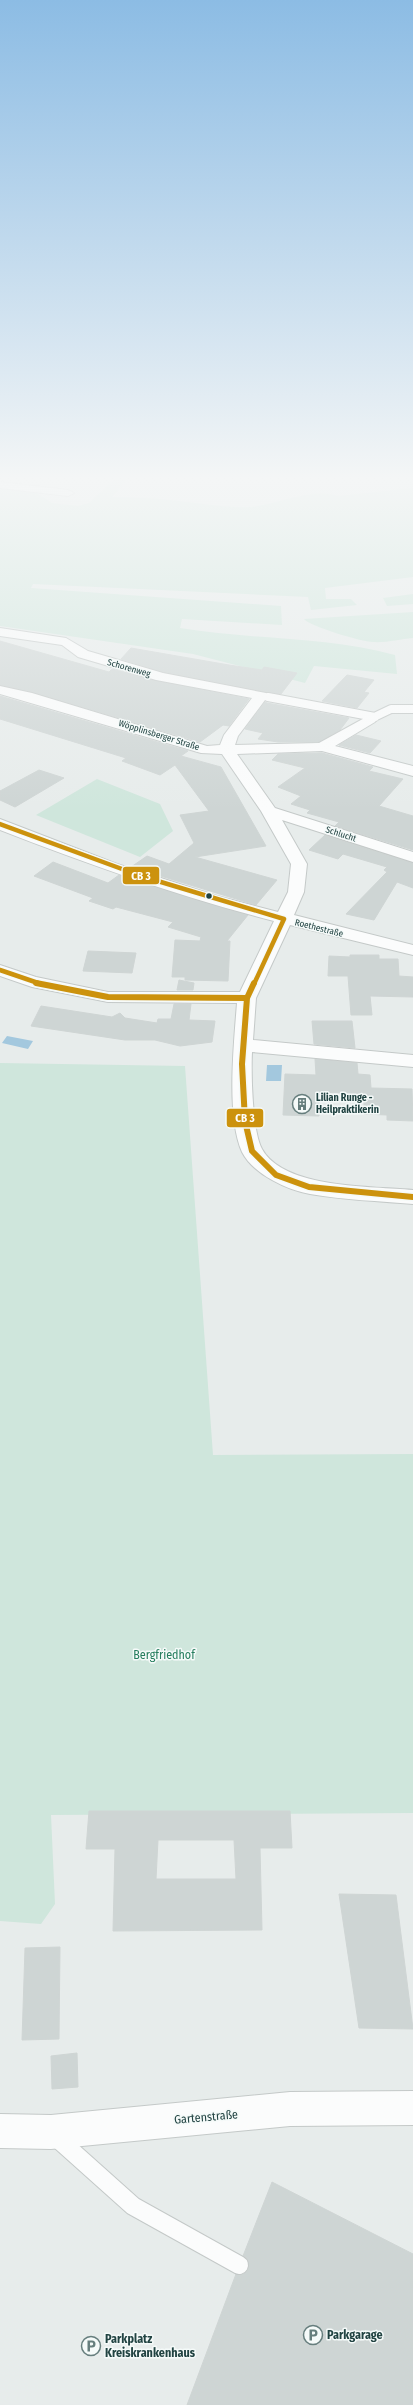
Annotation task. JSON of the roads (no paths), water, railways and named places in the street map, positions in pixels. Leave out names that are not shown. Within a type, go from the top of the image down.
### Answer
[{"type":"street","name":"Schorenweg","points":[[0,632],[66,642],[83,654],[161,677],[261,696]]},
{"type":"street","name":"Wöpplinsberger Straße","points":[[0,690],[42,700],[206,750],[322,747],[413,771]]},
{"type":"street","points":[[261,696],[231,735],[226,749],[269,811],[299,864],[296,892],[247,998],[244,1045],[246,1121],[252,1151],[276,1176],[309,1186],[413,1197]]},
{"type":"street","name":"Wöpplinsberger Straße","points":[[322,747],[372,718]]},
{"type":"street","name":"Schlucht","points":[[269,811],[413,857]]},
{"type":"street","name":"Roethestraße","points":[[0,824],[154,881],[212,900],[413,950]]},
{"type":"street","points":[[0,970],[32,982],[108,997],[247,998]]},
{"type":"street","points":[[244,1045],[413,1061]]},
{"type":"street","name":"Gartenstraße","points":[[0,2131],[51,2132],[290,2109],[413,2108]]},
{"type":"lane","name":"Schorenweg","points":[[261,696],[372,718]]},
{"type":"lane","points":[[372,718],[391,709],[413,709]]},
{"type":"lane","points":[[51,2132],[133,2206],[239,2265]]},
{"type":"water","points":[[7,1036],[33,1041],[28,1049],[2,1043]]},
{"type":"water","points":[[267,1065],[282,1065],[281,1081],[266,1081]]},
{"type":"place","name":"Lilian Runge - Heilpraktikerin","points":[[302,1104]]},
{"type":"place","name":"Parkgarage","points":[[313,2335]]},
{"type":"place","name":"Parkplatz Kreiskrankenhaus","points":[[91,2346]]},
{"type":"park label","name":"Bergfriedhof","points":[[164,1655]]}]
